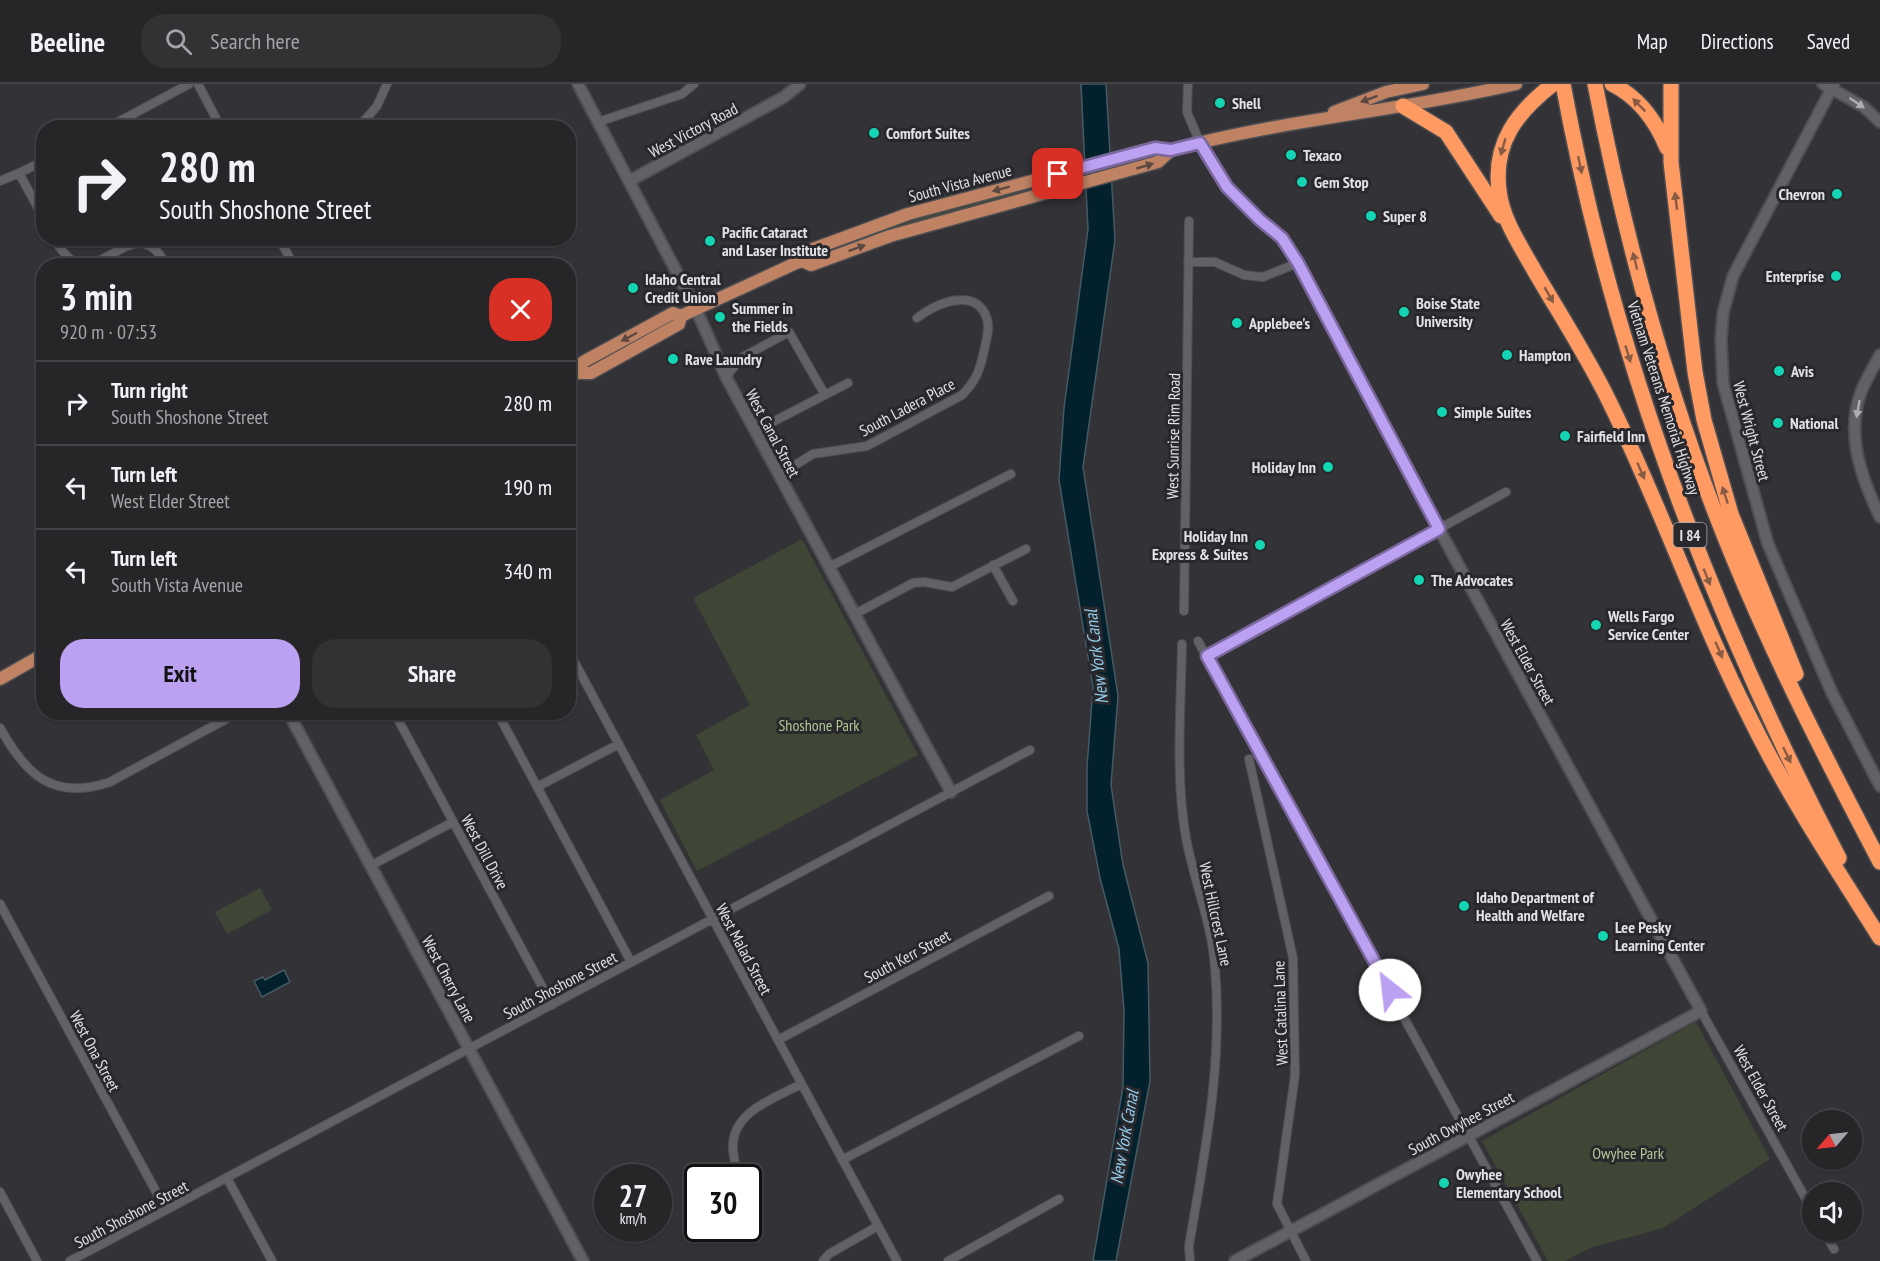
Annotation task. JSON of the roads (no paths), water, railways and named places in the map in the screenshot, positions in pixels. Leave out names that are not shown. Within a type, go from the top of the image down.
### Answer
[{"type":"highway","points":[[1520,245],[1503,210],[1498,167],[1509,128],[1534,99],[1553,84]]},
{"type":"highway","name":"Vietnam Veterans Memorial Highway","points":[[1563,84],[1586,192],[1616,314],[1680,508],[1754,687],[1880,937]]},
{"type":"highway","name":"Vietnam Veterans Memorial Highway","points":[[1595,84],[1646,300],[1710,497],[1773,648],[1880,862]]},
{"type":"highway","points":[[1671,84],[1671,162],[1695,372],[1715,465],[1755,576],[1868,839]]},
{"type":"highway","points":[[1616,86],[1648,113],[1659,130],[1671,162]]},
{"type":"highway","points":[[1403,106],[1446,132],[1520,245],[1608,399],[1748,715],[1813,834],[1880,937]]},
{"type":"main road","name":"South Vista Avenue","points":[[1317,119],[1386,92],[1423,84]]},
{"type":"main road","name":"South Vista Avenue","points":[[576,375],[591,373],[679,324],[681,316],[802,261],[805,252],[908,214],[1155,148],[1171,150],[1317,119],[1403,106],[1516,84]]},
{"type":"main road","name":"South Vista Avenue","points":[[802,261],[811,265],[890,236],[1158,162],[1171,150]]},
{"type":"main road","points":[[0,679],[36,659]]},
{"type":"street","points":[[122,120],[189,84]]},
{"type":"street","points":[[198,84],[217,120]]},
{"type":"street","points":[[365,120],[377,106],[387,84]]},
{"type":"street","name":"West Canal Street","points":[[578,84],[696,309],[726,377],[951,792]]},
{"type":"street","points":[[598,122],[682,94],[694,84]]},
{"type":"street","name":"West Victory Road","points":[[629,181],[784,97],[800,84]]},
{"type":"street","points":[[1188,84],[1187,112],[1200,143]]},
{"type":"street","points":[[1830,85],[1864,107],[1880,122]]},
{"type":"street","name":"West Wright Street","points":[[1830,85],[1733,276],[1722,322],[1723,383],[1768,544],[1832,693],[1880,786]]},
{"type":"street","name":"West Elder Street","points":[[1200,143],[1227,187],[1282,238],[1298,263],[1439,529],[1802,1192]]},
{"type":"street","points":[[0,181],[36,166]]},
{"type":"street","points":[[19,173],[36,204]]},
{"type":"street","name":"West Sunrise Rim Road","points":[[1184,611],[1189,221]]},
{"type":"street","points":[[105,258],[127,246]]},
{"type":"street","points":[[150,246],[160,252],[163,258]]},
{"type":"street","points":[[1188,262],[1215,262],[1244,275],[1263,277],[1298,263]]},
{"type":"street","name":"South Ladera Place","points":[[779,475],[813,454],[867,446],[962,395],[973,385],[980,373],[988,329],[987,319],[982,309],[971,301],[957,299],[932,306],[916,318]]},
{"type":"street","points":[[726,377],[741,358],[789,332],[825,395]]},
{"type":"street","points":[[1880,355],[1860,393],[1854,426],[1863,480],[1880,517]]},
{"type":"street","points":[[755,431],[848,383]]},
{"type":"street","points":[[829,567],[1011,474]]},
{"type":"street","points":[[1207,656],[1506,492]]},
{"type":"street","points":[[855,614],[913,583],[924,582],[952,587],[1026,549]]},
{"type":"street","points":[[993,565],[1013,601]]},
{"type":"street","points":[[1198,641],[1537,1261]]},
{"type":"street","name":"West Hillcrest Lane","points":[[1182,644],[1180,787],[1186,838],[1215,965],[1216,994],[1214,1096],[1188,1246],[1190,1261]]},
{"type":"street","name":"West Malad Street","points":[[576,665],[897,1261]]},
{"type":"street","points":[[0,728],[13,752],[35,776],[59,787],[92,788],[110,782],[223,720]]},
{"type":"street","name":"West Cherry Lane","points":[[292,720],[583,1261]]},
{"type":"street","name":"West Dill Drive","points":[[398,720],[552,1005]]},
{"type":"street","points":[[501,720],[632,962]]},
{"type":"street","points":[[537,787],[619,744]]},
{"type":"street","name":"South Shoshone Street","points":[[70,1261],[1030,750]]},
{"type":"street","name":"West Catalina Lane","points":[[1249,759],[1293,958],[1295,1075],[1277,1204],[1306,1261]]},
{"type":"street","points":[[370,866],[453,822]]},
{"type":"street","name":"South Kerr Street","points":[[778,1040],[1049,896]]},
{"type":"street","name":"West Ona Street","points":[[0,904],[166,1210]]},
{"type":"street","name":"South Owyhee Street","points":[[1235,1261],[1701,1011]]},
{"type":"street","points":[[842,1160],[1079,1036]]},
{"type":"street","points":[[735,1164],[733,1141],[744,1118],[754,1109],[801,1084]]},
{"type":"street","points":[[226,1178],[272,1261]]},
{"type":"street","points":[[0,1192],[37,1261]]},
{"type":"street","points":[[948,1261],[1059,1199]]},
{"type":"street","points":[[823,1261],[829,1254],[878,1226]]},
{"type":"street","points":[[1830,1242],[1834,1249]]},
{"type":"water","name":"New York Canal","points":[[1081,84],[1106,84],[1115,240],[1083,467],[1118,696],[1111,785],[1123,865],[1148,963],[1150,1081],[1116,1261],[1093,1261],[1123,1087],[1124,1010],[1119,949],[1100,878],[1087,811],[1087,767],[1093,687],[1059,480],[1064,408],[1088,229]]},
{"type":"water","points":[[284,970],[290,982],[262,997],[254,981],[263,977],[265,980]]},
{"type":"place","name":"Shell","points":[[1220,103]]},
{"type":"place","name":"Comfort Suites","points":[[874,133]]},
{"type":"place","name":"Texaco","points":[[1291,155]]},
{"type":"place","name":"Gem Stop","points":[[1302,182]]},
{"type":"place","name":"Chevron","points":[[1837,194]]},
{"type":"place","name":"Super 8","points":[[1371,216]]},
{"type":"place","name":"Pacific Cataract and Laser Institute","points":[[710,241]]},
{"type":"place","name":"Enterprise","points":[[1836,276]]},
{"type":"place","name":"Idaho Central Credit Union","points":[[633,288]]},
{"type":"place","name":"Boise State University","points":[[1404,312]]},
{"type":"place","name":"Summer in the Fields","points":[[720,317]]},
{"type":"place","name":"Applebee's","points":[[1237,323]]},
{"type":"place","name":"Hampton","points":[[1507,355]]},
{"type":"place","name":"Rave Laundry","points":[[673,359]]},
{"type":"place","name":"Avis","points":[[1779,371]]},
{"type":"place","name":"Simple Suites","points":[[1442,412]]},
{"type":"place","name":"National","points":[[1778,423]]},
{"type":"place","name":"Fairfield Inn","points":[[1565,436]]},
{"type":"place","name":"Holiday Inn","points":[[1328,467]]},
{"type":"place","name":"Holiday Inn Express & Suites","points":[[1260,545]]},
{"type":"place","name":"The Advocates","points":[[1419,580]]},
{"type":"place","name":"Wells Fargo Service Center","points":[[1596,625]]},
{"type":"place","name":"Idaho Department of Health and Welfare","points":[[1464,906]]},
{"type":"place","name":"Lee Pesky Learning Center","points":[[1603,936]]},
{"type":"place","name":"Owyhee Elementary School","points":[[1444,1183]]},
{"type":"park label","name":"Shoshone Park","points":[[819,725]]},
{"type":"park label","name":"Owyhee Park","points":[[1628,1153]]}]
